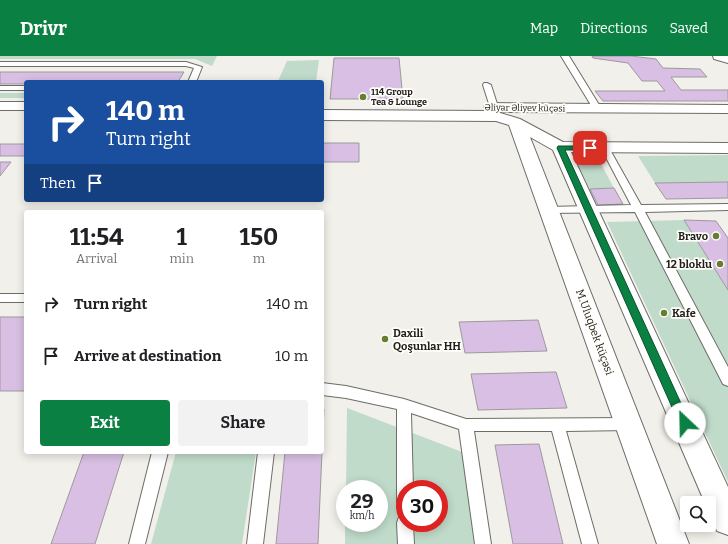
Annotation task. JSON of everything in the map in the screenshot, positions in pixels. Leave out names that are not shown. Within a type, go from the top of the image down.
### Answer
[{"type":"street","points":[[719,56],[728,59]]},
{"type":"street","points":[[0,106],[24,106]]},
{"type":"street","name":"Əliyar Əliyev küçəsi","points":[[324,106],[728,109]]},
{"type":"street","points":[[556,108],[532,142],[560,148],[728,148]]},
{"type":"street","points":[[0,114],[24,114]]},
{"type":"street","name":"Əliyar Əliyev küçəsi","points":[[324,115],[497,116],[515,122]]},
{"type":"street","name":"M.Uluqbek küçəsi","points":[[515,122],[532,142],[548,210],[673,544]]},
{"type":"street","points":[[560,148],[728,520]]},
{"type":"lane","points":[[565,56],[597,108]]},
{"type":"lane","points":[[0,64],[186,64],[198,68],[193,80]]},
{"type":"lane","points":[[487,85],[494,107]]},
{"type":"lane","points":[[0,88],[24,88]]},
{"type":"lane","points":[[605,148],[728,380]]},
{"type":"lane","points":[[548,210],[727,208]]},
{"type":"lane","points":[[0,298],[24,298]]},
{"type":"lane","points":[[324,390],[346,392],[404,405],[466,425],[629,424]]},
{"type":"lane","points":[[404,405],[405,480]]},
{"type":"lane","points":[[557,424],[590,544]]},
{"type":"lane","points":[[466,425],[484,544]]},
{"type":"lane","points":[[137,544],[160,454]]},
{"type":"lane","points":[[255,544],[266,454]]},
{"type":"lane","points":[[405,532],[406,544]]},
{"type":"green space","points":[[0,56],[217,56],[212,66],[195,59],[0,59]]},
{"type":"green space","points":[[319,60],[316,80],[278,80],[287,61]]},
{"type":"green space","points":[[0,93],[24,93],[24,98],[0,98]]},
{"type":"green space","points":[[728,155],[728,182],[655,183],[638,156]]},
{"type":"green space","points":[[600,162],[614,188],[590,189],[577,163]]},
{"type":"green space","points":[[684,220],[728,290],[728,482],[607,222]]},
{"type":"green space","points":[[347,408],[470,455],[483,544],[345,544],[345,532],[388,532],[388,480],[346,480]]},
{"type":"green space","points":[[175,454],[256,454],[242,544],[151,544]]},
{"type":"building","points":[[592,56],[631,56],[656,59],[663,68],[700,69],[707,77],[671,77],[681,90],[728,90],[728,101],[603,101],[595,91],[665,91],[657,81],[642,81],[628,63],[593,58]]},
{"type":"building","points":[[334,58],[399,58],[403,99],[330,99]]},
{"type":"building","points":[[0,72],[184,72],[179,80],[24,80],[24,84],[0,84]]},
{"type":"building","points":[[324,143],[359,143],[359,162],[324,162]]},
{"type":"building","points":[[0,144],[24,144],[24,156],[0,156]]},
{"type":"building","points":[[0,162],[11,162],[0,176]]},
{"type":"building","points":[[728,182],[728,198],[666,199],[655,183]]},
{"type":"building","points":[[614,188],[623,204],[598,205],[590,189]]},
{"type":"building","name":"12 bloklu","points":[[684,220],[716,221],[728,238],[728,290]]},
{"type":"building","points":[[0,317],[24,317],[24,391],[0,391]]},
{"type":"building","points":[[538,320],[547,351],[465,353],[459,322]]},
{"type":"building","points":[[556,372],[567,408],[478,410],[471,374]]},
{"type":"building","points":[[539,444],[563,544],[513,544],[495,445]]},
{"type":"building","points":[[83,454],[123,454],[95,544],[51,544]]},
{"type":"building","points":[[285,454],[322,454],[318,544],[276,544]]},
{"type":"place","name":"114 Group Tea & Lounge","points":[[363,97]]},
{"type":"place","name":"Bravo","points":[[716,236]]},
{"type":"place","name":"12 bloklu","points":[[720,264]]},
{"type":"place","name":"Kafe","points":[[664,313]]},
{"type":"place","name":"Daxili Qoşunlar HH","points":[[385,339]]},
{"type":"route","points":[[590,148],[560,148],[685,423]]}]
